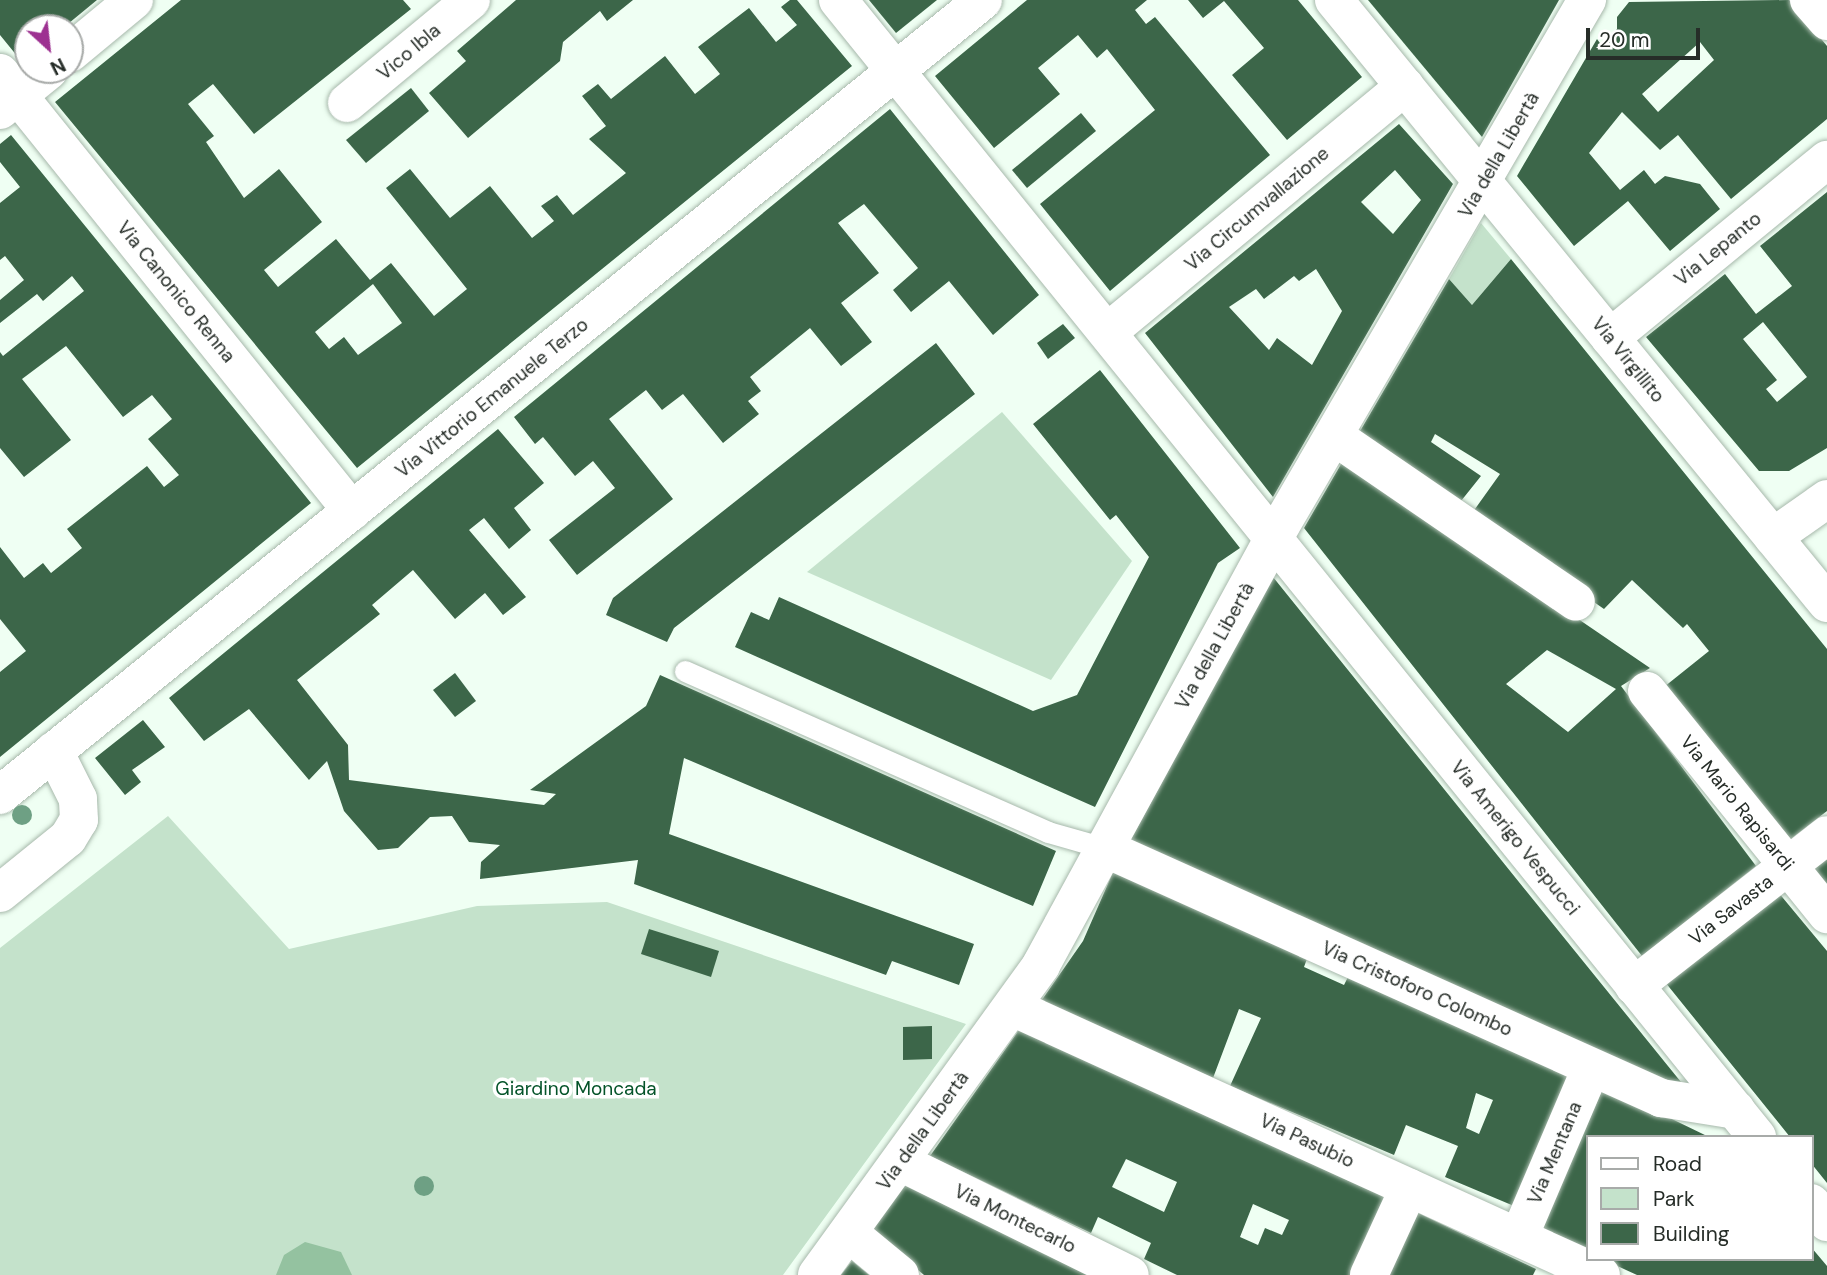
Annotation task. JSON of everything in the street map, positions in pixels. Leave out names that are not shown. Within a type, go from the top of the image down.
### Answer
[{"type":"street","points":[[84,41],[134,0]]},
{"type":"street","name":"Vico Ibla","points":[[347,103],[433,12],[471,0]]},
{"type":"street","points":[[838,0],[1109,331],[1273,539]]},
{"type":"street","name":"Via Vittorio Emanuele Terzo","points":[[0,794],[983,0]]},
{"type":"street","points":[[1334,0],[1484,183]]},
{"type":"street","name":"Via della Libertà","points":[[817,1275],[1041,965],[1273,539],[1484,183],[1587,0]]},
{"type":"street","points":[[1809,0],[1827,21]]},
{"type":"street","points":[[6,93],[23,84]]},
{"type":"street","name":"Via Circumvallazione","points":[[1109,331],[1405,86]]},
{"type":"street","name":"Via Canonico Renna","points":[[6,93],[352,511]]},
{"type":"street","name":"Via Lepanto","points":[[1610,338],[1827,160]]},
{"type":"street","name":"Via Virgillito","points":[[1484,183],[1827,603]]},
{"type":"street","points":[[1334,436],[1576,602]]},
{"type":"street","points":[[1773,537],[1827,499]]},
{"type":"street","name":"Via Amerigo Vespucci","points":[[1273,539],[1746,1124]]},
{"type":"street","name":"Via Mario Rapisardi","points":[[1647,691],[1827,914]]},
{"type":"street","points":[[0,893],[68,838],[79,820],[78,799],[54,751]]},
{"type":"street","name":"Via Savasta","points":[[1634,986],[1827,835]]},
{"type":"street","name":"Via Cristoforo Colombo","points":[[1104,848],[1591,1068],[1661,1098],[1746,1124]]},
{"type":"street","name":"Via Pasubio","points":[[1012,1007],[1519,1237],[1562,1267],[1601,1275]]},
{"type":"street","name":"Via Mentana","points":[[1519,1237],[1591,1068]]},
{"type":"street","name":"Via Montecarlo","points":[[900,1162],[1130,1275]]},
{"type":"street","points":[[1369,1275],[1409,1188]]},
{"type":"street","points":[[1813,1205],[1827,1222]]},
{"type":"street","points":[[849,1233],[900,1275]]},
{"type":"lane","points":[[685,671],[1048,832],[1104,848]]},
{"type":"green space","points":[[1481,223],[1511,259],[1472,305],[1449,279]]},
{"type":"green space","points":[[1002,412],[1132,561],[1051,680],[807,572]]},
{"type":"green space","name":"Giardino Moncada","points":[[168,816],[289,949],[477,906],[607,902],[966,1024],[783,1275],[0,1275],[0,948]]},
{"type":"shaded area","points":[[305,1242],[341,1252],[352,1275],[276,1275],[284,1255]]},
{"type":"building","points":[[0,0],[97,0],[80,14],[14,14],[14,52],[0,35]]},
{"type":"building","points":[[181,0],[403,0],[411,9],[254,134],[213,84],[188,104],[214,136],[206,142],[244,198],[279,169],[322,222],[264,270],[278,287],[336,239],[370,280],[391,263],[434,316],[467,289],[386,188],[410,169],[450,218],[490,186],[532,238],[554,221],[541,206],[557,195],[573,215],[626,173],[589,139],[606,126],[582,96],[598,84],[611,99],[665,56],[695,94],[720,74],[698,47],[749,8],[776,42],[797,25],[781,7],[790,0],[797,0],[852,66],[357,468],[55,102],[77,84],[84,84],[84,79]],"holes":[[[373,284],[402,323],[358,355],[344,337],[329,349],[315,332]]]},
{"type":"building","points":[[516,0],[633,0],[607,21],[600,11],[563,42],[560,61],[468,138],[429,93],[466,61],[457,51]]},
{"type":"building","points":[[869,0],[937,0],[896,33]]},
{"type":"building","points":[[1027,0],[1147,0],[1135,10],[1146,24],[1155,17],[1270,155],[1110,291],[1040,204],[1155,110],[1107,49],[1097,58],[1078,35],[1038,68],[1060,94],[994,148],[935,76]]},
{"type":"building","points":[[1188,0],[1298,0],[1362,77],[1287,140],[1232,75],[1264,48],[1224,1],[1203,18]]},
{"type":"building","points":[[1368,0],[1559,0],[1482,137]]},
{"type":"building","points":[[1789,0],[1827,46],[1827,119],[1731,199],[1678,135],[1660,150],[1622,112],[1589,153],[1620,190],[1644,170],[1655,184],[1665,176],[1700,184],[1720,209],[1670,251],[1628,201],[1574,246],[1517,176],[1597,39],[1602,46],[1617,29],[1617,17],[1629,2]],"holes":[[[1700,42],[1714,60],[1658,112],[1642,94]]]},
{"type":"building","points":[[411,88],[429,111],[366,163],[346,140]]},
{"type":"building","points":[[890,109],[1039,295],[993,335],[949,281],[911,312],[893,290],[918,268],[864,204],[838,223],[879,273],[841,303],[872,342],[841,366],[810,328],[750,377],[761,391],[748,401],[759,414],[723,443],[683,394],[662,410],[646,390],[609,419],[673,499],[577,575],[549,540],[615,488],[593,461],[575,476],[543,437],[535,444],[514,417]]},
{"type":"building","points":[[1081,113],[1096,131],[1027,188],[1012,170]]},
{"type":"building","points":[[1399,124],[1453,184],[1273,497],[1145,333]],"holes":[[[1395,170],[1421,200],[1393,234],[1361,202]],[[1316,269],[1342,311],[1312,365],[1277,338],[1269,350],[1229,307],[1256,289],[1264,299],[1294,276],[1299,281]]]},
{"type":"building","points":[[11,135],[311,503],[0,757],[0,672],[26,651],[0,619],[0,547],[24,578],[43,563],[51,573],[82,548],[67,529],[147,466],[164,487],[179,475],[148,439],[172,419],[152,395],[123,417],[66,346],[22,379],[71,440],[24,477],[0,448],[0,352],[3,356],[84,291],[72,276],[43,301],[37,294],[0,323],[0,300],[24,280],[5,256],[0,260],[0,203],[20,187],[0,162],[0,144]]},
{"type":"building","points":[[1827,192],[1827,448],[1789,471],[1759,471],[1646,337],[1725,274],[1756,314],[1792,286],[1760,246]],"holes":[[[1763,322],[1807,377],[1777,402],[1766,389],[1777,380],[1743,339]]]},
{"type":"building","points":[[1511,259],[1827,649],[1827,811],[1788,841],[1664,687],[1709,651],[1687,624],[1683,628],[1632,580],[1604,609],[1470,516],[1500,474],[1435,434],[1431,442],[1481,476],[1457,506],[1356,438],[1449,279],[1472,305]]},
{"type":"building","points":[[1063,324],[1075,338],[1048,359],[1037,343]]},
{"type":"building","points":[[936,343],[975,394],[674,628],[667,642],[606,615],[613,598]]},
{"type":"building","points":[[1100,370],[1240,548],[1218,563],[1095,807],[735,647],[751,612],[769,620],[779,597],[1033,711],[1077,695],[1149,557],[1116,515],[1110,520],[1033,424]]},
{"type":"building","points":[[498,429],[544,483],[514,508],[531,530],[509,549],[484,518],[469,530],[526,597],[503,615],[485,593],[455,619],[413,570],[372,605],[380,614],[297,680],[348,745],[349,780],[544,805],[556,794],[530,790],[646,706],[660,675],[1056,851],[1033,906],[684,758],[669,834],[974,944],[959,985],[892,961],[886,975],[634,884],[638,860],[480,879],[481,862],[500,845],[469,842],[452,816],[430,817],[398,848],[378,850],[344,811],[327,761],[309,780],[249,709],[204,741],[169,698]]},
{"type":"building","points":[[1344,459],[1650,668],[1621,686],[1756,866],[1642,956],[1304,528]],"holes":[[[1547,650],[1616,689],[1568,732],[1506,684]]]},
{"type":"building","points":[[1273,577],[1685,1087],[1663,1082],[1130,841]]},
{"type":"building","points":[[455,673],[476,701],[455,717],[433,690]]},
{"type":"building","points":[[143,720],[165,747],[132,770],[141,782],[125,795],[95,758]]},
{"type":"building","points":[[1827,857],[1827,888],[1812,868]]},
{"type":"building","points":[[1114,870],[1308,956],[1304,967],[1344,985],[1349,975],[1570,1072],[1514,1206],[1445,1177],[1458,1146],[1406,1125],[1394,1155],[1230,1086],[1261,1018],[1239,1009],[1213,1078],[1039,1004],[1083,941]],"holes":[[[1476,1093],[1493,1100],[1479,1134],[1466,1128]]]},
{"type":"building","points":[[1778,892],[1827,951],[1827,1183],[1813,1166],[1813,1135],[1788,1135],[1665,982]]},
{"type":"building","points":[[649,929],[719,951],[711,977],[641,954]]},
{"type":"building","points":[[932,1026],[932,1059],[903,1060],[903,1027]]},
{"type":"building","points":[[1019,1030],[1386,1197],[1350,1275],[1177,1275],[1144,1259],[1151,1243],[1098,1217],[1091,1233],[930,1156]],"holes":[[[1126,1159],[1177,1182],[1164,1212],[1112,1187]],[[1253,1204],[1289,1220],[1282,1235],[1265,1228],[1258,1245],[1240,1237]]]},
{"type":"building","points":[[1604,1086],[1705,1135],[1586,1135],[1586,1252],[1540,1231]]},
{"type":"building","points":[[907,1181],[1097,1275],[924,1275],[870,1230]]},
{"type":"building","points":[[1418,1213],[1536,1269],[1533,1275],[1388,1275]]},
{"type":"building","points":[[1813,1249],[1827,1266],[1827,1275],[1637,1275],[1606,1261],[1813,1261]]},
{"type":"building","points":[[852,1261],[869,1275],[841,1275]]}]
